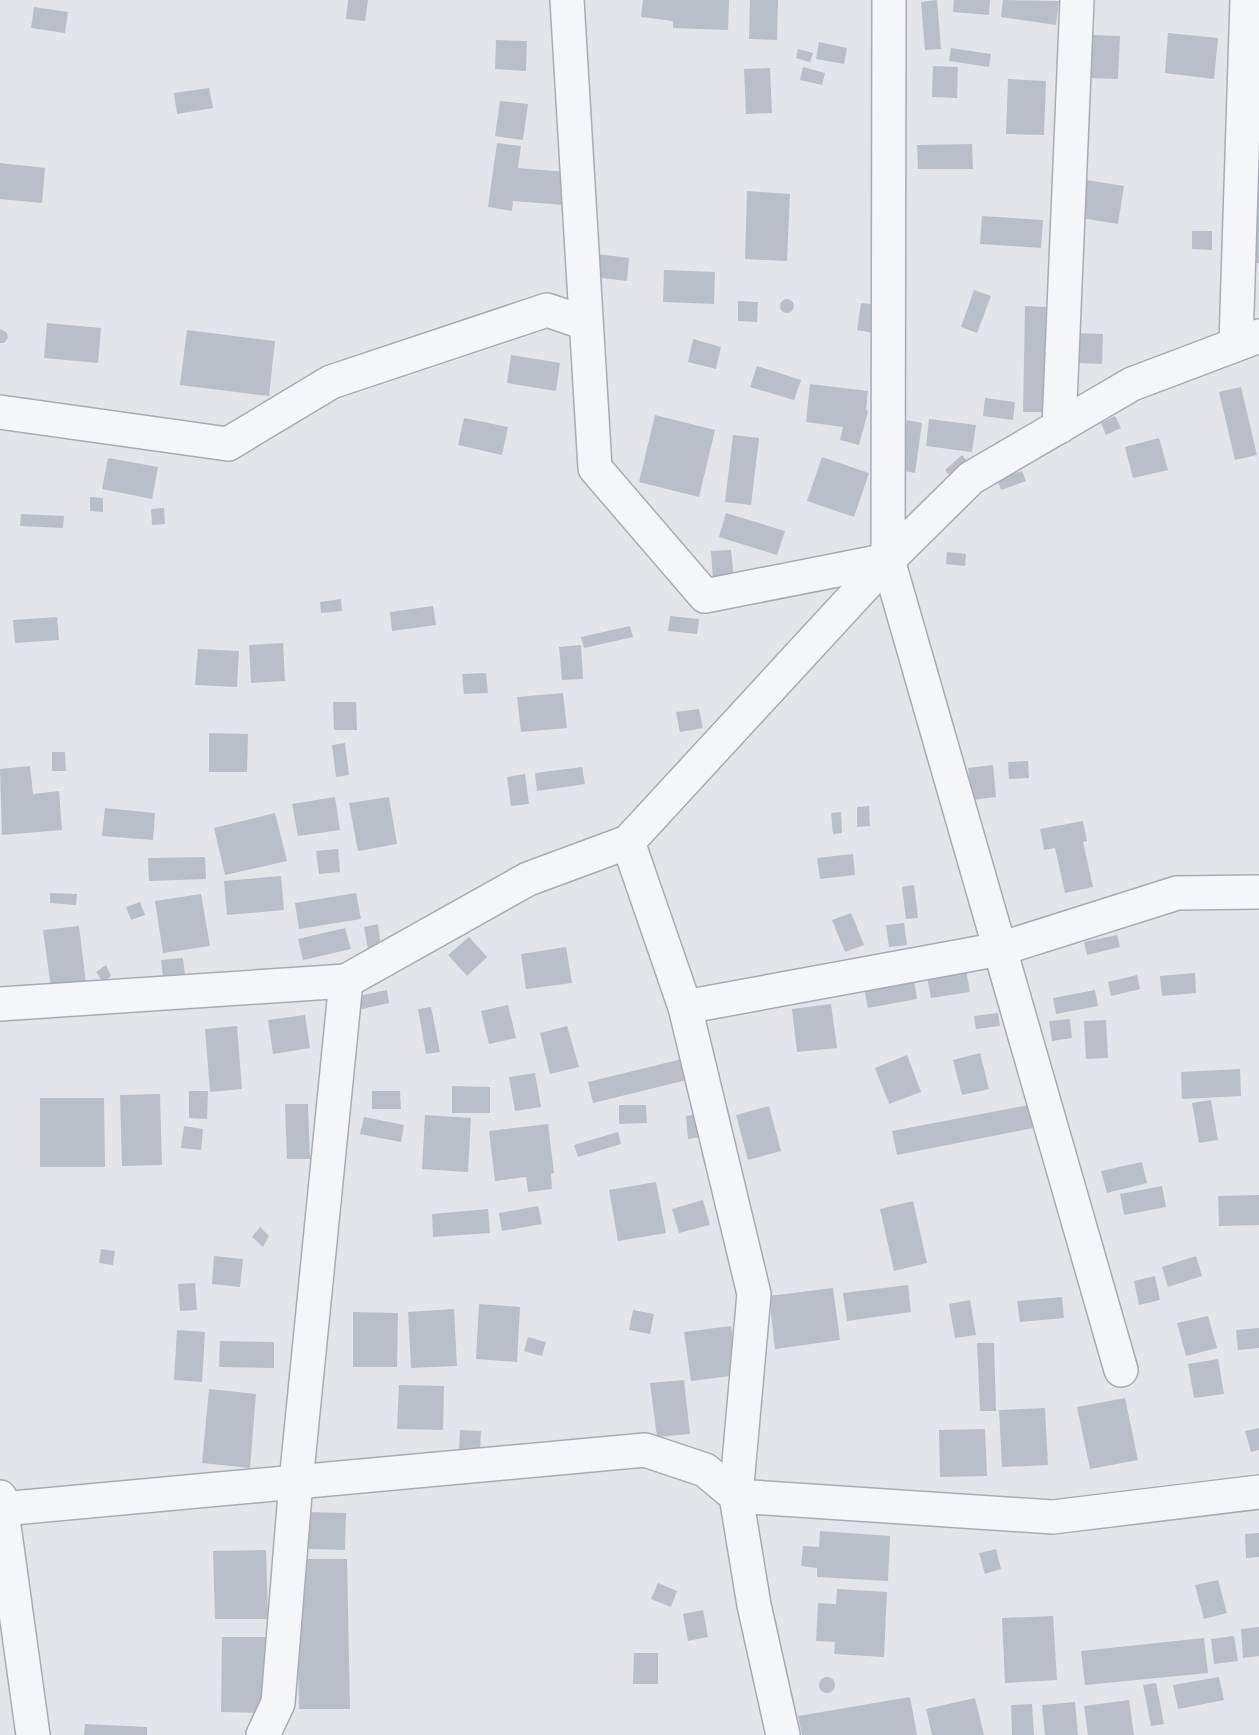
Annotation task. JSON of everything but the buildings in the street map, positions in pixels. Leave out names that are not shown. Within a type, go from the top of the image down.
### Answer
[{"type":"street","points":[[567,0],[595,468],[705,596],[888,560]]},
{"type":"street","points":[[889,0],[888,560],[1120,1370]]},
{"type":"street","points":[[1059,427],[1077,0]]},
{"type":"street","points":[[0,1004],[346,981],[528,879],[628,842],[888,560],[971,478],[1132,384],[1248,340],[1247,0]]},
{"type":"street","points":[[0,412],[228,444],[332,382],[547,310],[585,323]]},
{"type":"street","points":[[628,842],[685,1007],[754,1294],[736,1496],[754,1605],[783,1735]]},
{"type":"street","points":[[685,1007],[1000,949],[1177,894],[1259,892]]},
{"type":"street","points":[[263,1735],[278,1703],[296,1482],[346,981]]},
{"type":"street","points":[[33,1735],[1,1503],[296,1482],[645,1450],[705,1470],[736,1496],[1053,1517],[1259,1492]]}]
